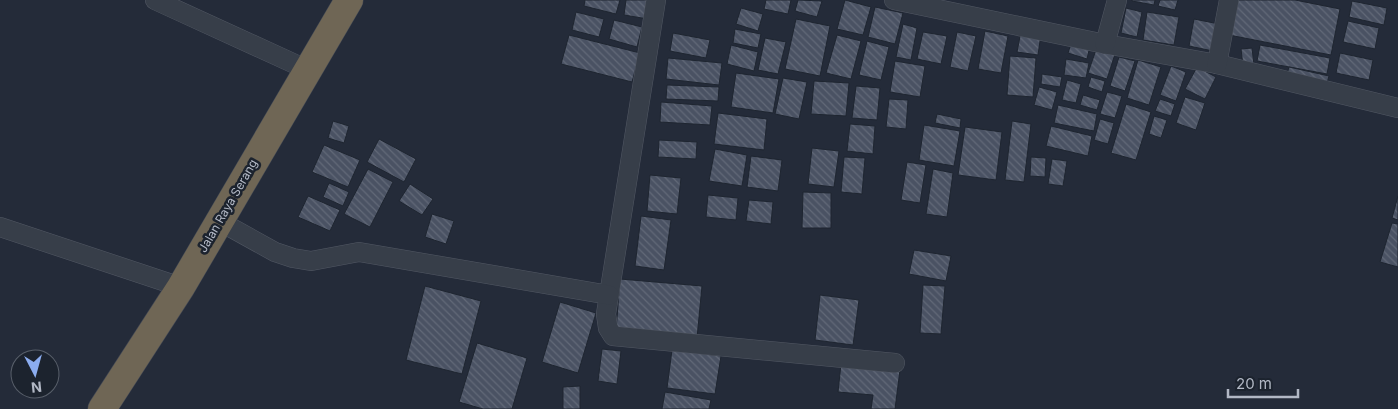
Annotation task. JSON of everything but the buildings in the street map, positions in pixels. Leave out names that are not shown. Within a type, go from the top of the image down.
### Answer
[{"type":"highway","name":"Jalan Raya Serang","points":[[102,409],[181,287],[349,0]]},
{"type":"street","points":[[155,0],[308,70]]},
{"type":"street","points":[[656,0],[606,314],[608,328],[613,336],[895,363]]},
{"type":"street","points":[[894,0],[1105,44],[1217,64],[1398,108]]},
{"type":"street","points":[[1105,44],[1117,0]]},
{"type":"street","points":[[1217,64],[1229,0]]},
{"type":"street","points":[[219,222],[275,252],[293,258],[311,261],[359,252],[609,295]]},
{"type":"street","points":[[0,228],[181,287]]}]
